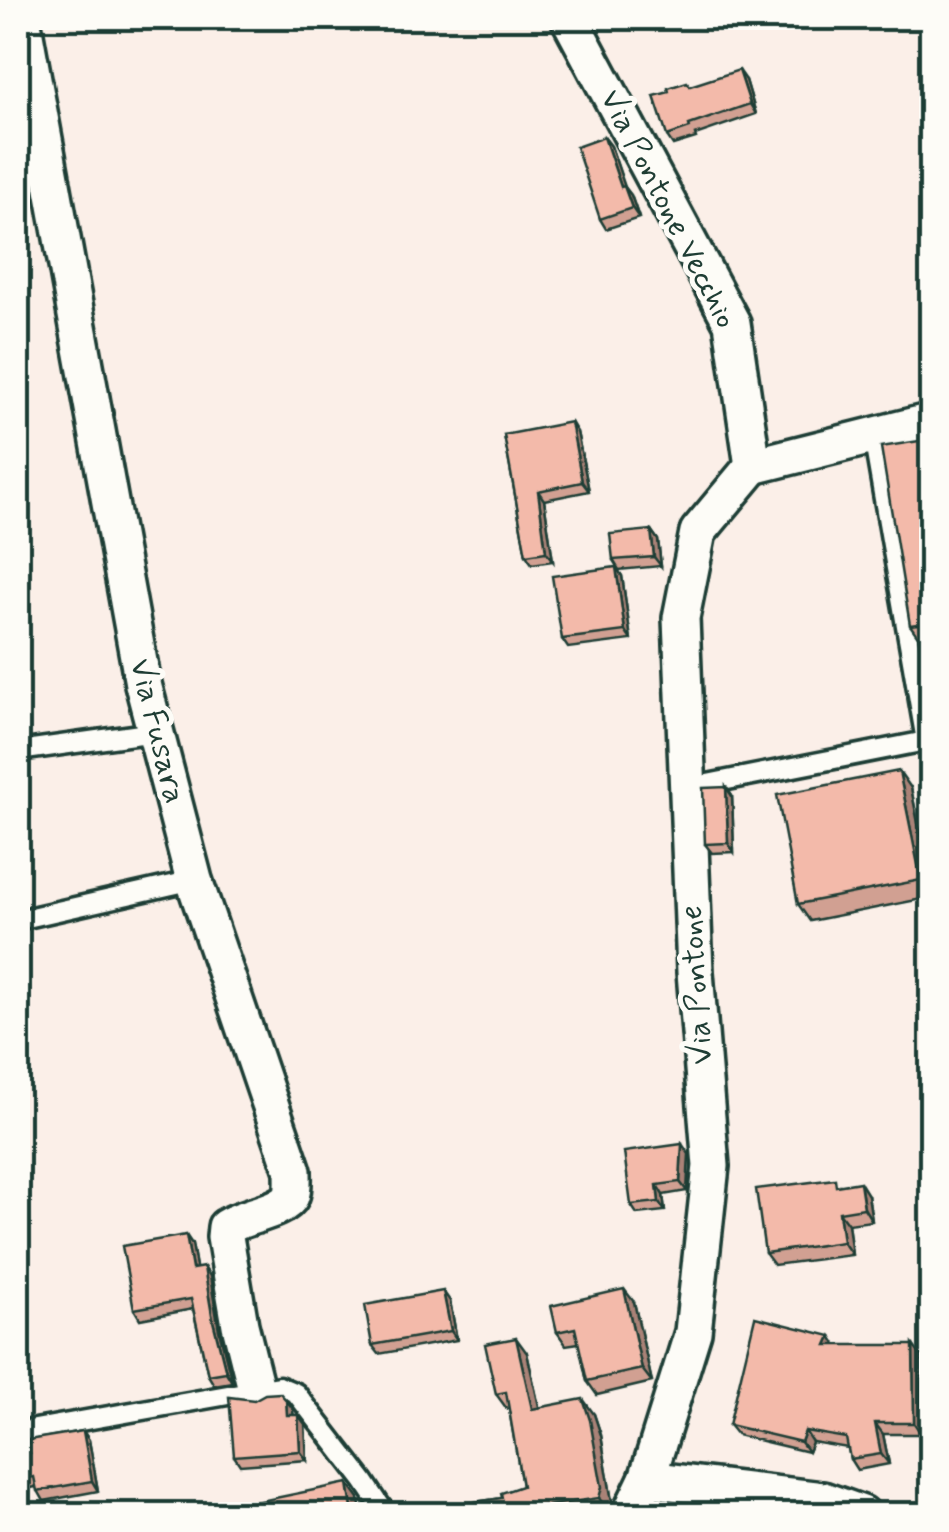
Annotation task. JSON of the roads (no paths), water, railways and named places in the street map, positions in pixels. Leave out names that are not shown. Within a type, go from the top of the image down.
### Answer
[{"type":"street","name":"Via Fusara","points":[[22,18],[143,684],[194,880],[293,1172],[292,1194],[282,1207],[239,1219],[226,1227],[240,1326],[256,1389]]},
{"type":"street","name":"Via Pontone Vecchio","points":[[569,18],[732,324],[753,466]]},
{"type":"street","points":[[753,466],[932,422]]},
{"type":"street","name":"Via Pontone","points":[[630,1514],[647,1479],[693,1332],[711,1166],[694,972],[681,618],[698,532],[753,466]]},
{"type":"street","points":[[647,1479],[823,1500],[862,1514]]},
{"type":"lane","points":[[687,788],[926,741],[873,436]]},
{"type":"lane","points":[[18,751],[156,732]]},
{"type":"lane","points":[[18,920],[194,880]]},
{"type":"lane","points":[[18,1432],[279,1386],[296,1393],[386,1514]]}]
